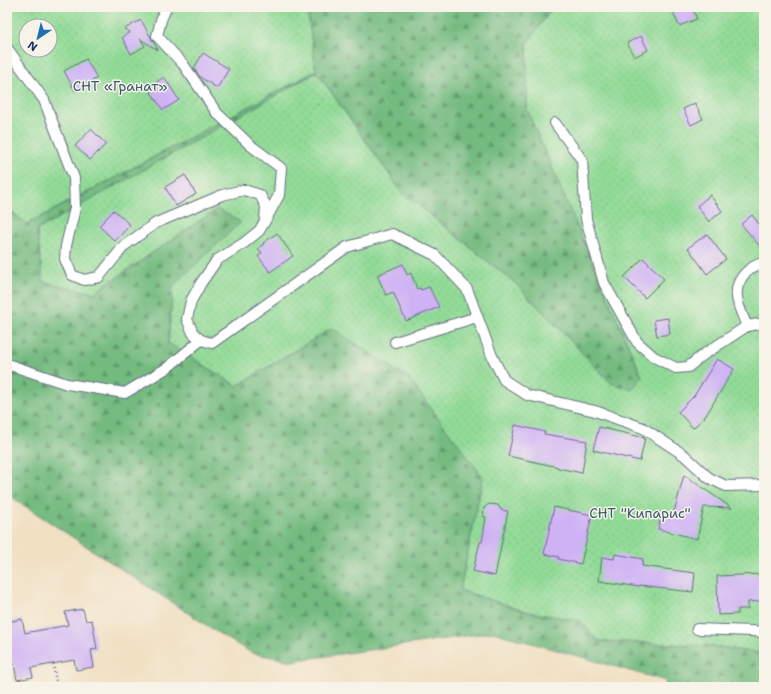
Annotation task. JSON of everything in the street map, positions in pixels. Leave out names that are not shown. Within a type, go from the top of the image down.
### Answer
[{"type":"lane","points":[[166,8],[157,36],[183,64],[217,113],[250,145],[281,168],[279,195],[259,231],[244,243],[217,260],[191,301],[187,319],[193,333],[201,340],[212,343],[347,247],[392,234],[435,255],[467,290],[492,356],[504,380],[526,395],[595,411],[643,428],[684,455],[709,478],[726,486],[764,484]]},
{"type":"lane","points":[[7,48],[44,100],[74,178],[75,208],[66,246],[65,259],[72,275],[84,280],[99,277],[124,246],[156,223],[222,195],[244,190],[260,195],[266,206],[265,221]]},
{"type":"lane","points":[[555,124],[582,160],[586,219],[604,283],[637,342],[654,357],[676,368],[688,367],[703,354],[747,326],[764,323]]},
{"type":"lane","points":[[747,326],[736,297],[738,288],[742,278],[750,269],[764,262]]},
{"type":"lane","points":[[395,342],[477,317]]},
{"type":"lane","points":[[7,364],[67,384],[125,393],[168,368],[201,340]]},
{"type":"lane","points":[[697,629],[764,632]]},
{"type":"path","points":[[53,664],[57,687]]},
{"type":"green space","name":"СНТ «Гранат»","points":[[7,7],[307,7],[316,71],[27,224],[7,209]]},
{"type":"green space","points":[[307,7],[553,7],[527,43],[527,110],[642,377],[632,390],[611,383],[515,283],[402,192],[317,72],[37,230],[43,282],[94,293],[217,209],[241,222],[173,286],[168,343],[237,386],[332,328],[408,378],[483,477],[460,590],[528,612],[580,621],[598,641],[713,646],[764,654],[764,687],[665,687],[666,681],[493,632],[292,661],[252,653],[223,636],[7,494],[7,209],[28,224],[316,71]]},
{"type":"green space","name":"СНТ \"Кипарис\"","points":[[553,7],[764,7],[764,654],[713,646],[598,641],[580,621],[528,612],[460,590],[483,477],[332,328],[237,386],[168,343],[173,286],[240,222],[217,209],[94,293],[43,282],[37,230],[317,72],[401,191],[515,283],[642,377],[527,110],[527,43]]},
{"type":"building","points":[[671,7],[692,7],[697,19],[679,26]]},
{"type":"building","points":[[141,20],[158,50],[140,39],[145,46],[131,54],[122,37],[130,32],[124,29]]},
{"type":"building","points":[[641,36],[648,50],[634,57],[627,43]]},
{"type":"building","points":[[203,53],[229,69],[217,88],[200,77],[194,68]]},
{"type":"building","points":[[86,59],[97,78],[75,91],[64,71]]},
{"type":"building","points":[[164,77],[179,100],[163,110],[148,88]]},
{"type":"building","points":[[695,103],[703,119],[691,125],[683,109]]},
{"type":"building","points":[[91,129],[106,144],[90,160],[75,146]]},
{"type":"building","points":[[185,175],[196,194],[176,206],[165,187]]},
{"type":"building","points":[[710,195],[722,211],[709,222],[697,206]]},
{"type":"building","points":[[114,210],[130,225],[115,241],[99,226]]},
{"type":"building","points":[[752,215],[764,230],[764,251],[741,224]]},
{"type":"building","points":[[277,233],[293,256],[270,272],[258,256],[262,253],[258,248]]},
{"type":"building","points":[[707,234],[726,259],[707,274],[688,248]]},
{"type":"building","points":[[643,258],[664,279],[645,298],[624,277]]},
{"type":"building","points":[[403,264],[407,275],[411,273],[417,289],[420,288],[421,290],[429,287],[439,307],[406,321],[393,292],[386,295],[377,275]]},
{"type":"building","points":[[668,318],[670,334],[657,336],[654,320]]},
{"type":"building","points":[[717,359],[734,369],[705,417],[693,428],[678,412],[694,396]]},
{"type":"building","points":[[515,425],[545,432],[544,434],[587,441],[582,473],[508,456]]},
{"type":"building","points":[[599,427],[645,438],[640,461],[593,450]]},
{"type":"building","points":[[684,475],[732,508],[704,507],[697,539],[658,529],[662,513],[673,516]]},
{"type":"building","points":[[489,504],[498,505],[501,510],[508,511],[495,576],[473,571],[480,542],[482,542],[486,517],[483,516],[484,508]]},
{"type":"building","points":[[554,507],[592,515],[581,564],[544,554]]},
{"type":"building","points":[[615,554],[643,559],[642,566],[695,573],[693,592],[639,587],[599,581],[602,557],[614,559]]},
{"type":"building","points":[[762,574],[763,601],[748,602],[748,609],[738,609],[738,614],[718,615],[717,576]]},
{"type":"building","points":[[83,609],[86,621],[92,620],[97,649],[91,650],[94,667],[76,670],[74,660],[31,668],[33,677],[17,680],[14,664],[10,665],[7,648],[7,622],[22,619],[25,633],[68,625],[65,612]]}]
